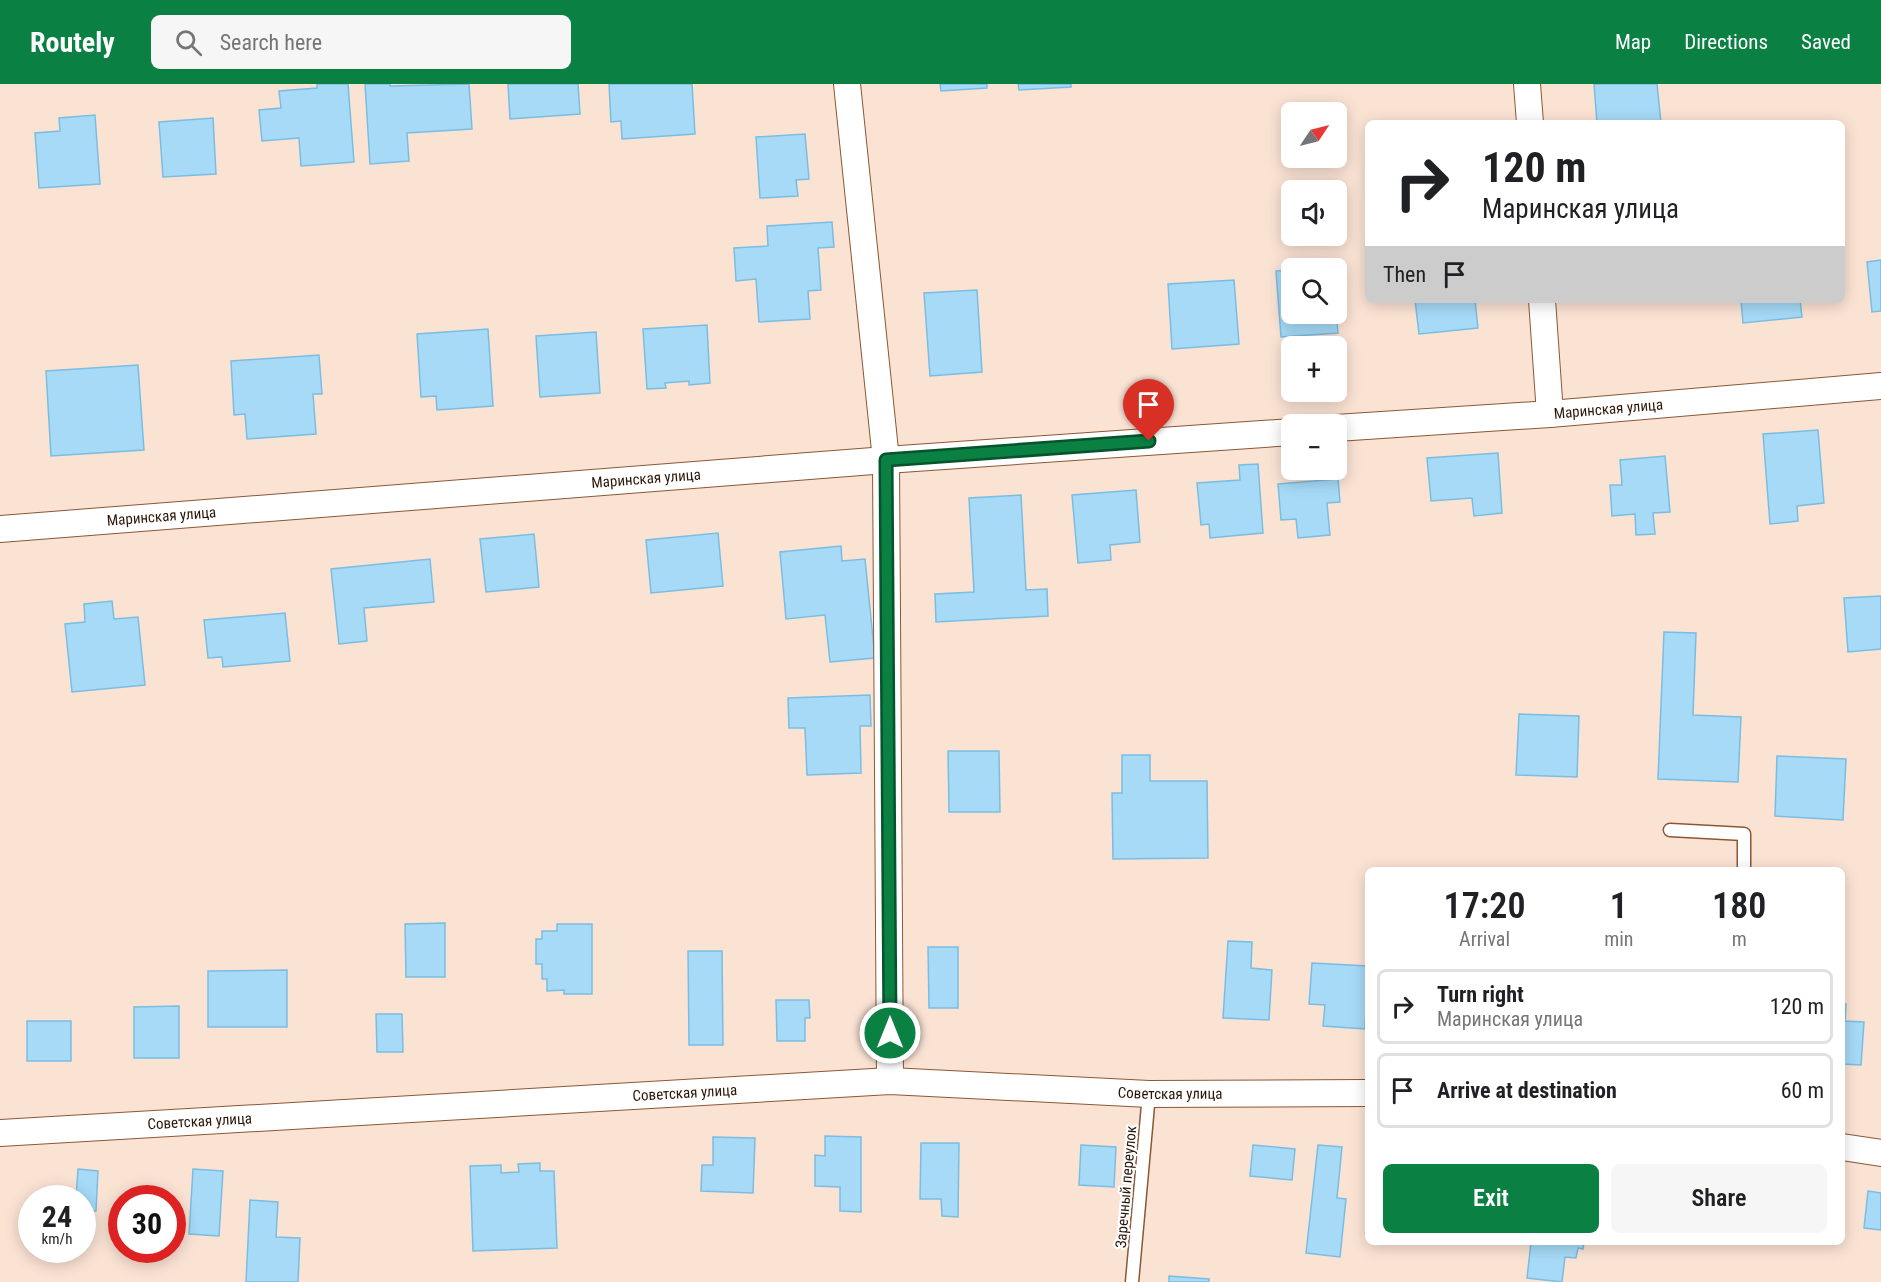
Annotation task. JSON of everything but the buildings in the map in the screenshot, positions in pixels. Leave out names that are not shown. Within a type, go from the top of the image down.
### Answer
[{"type":"street","points":[[847,84],[886,460],[890,1081]]},
{"type":"street","points":[[1527,84],[1530,120]]},
{"type":"street","points":[[1542,303],[1550,414]]},
{"type":"street","name":"Маринская улица","points":[[1347,427],[1550,414],[1881,386]]},
{"type":"street","name":"Маринская улица","points":[[0,529],[886,460],[1281,433]]},
{"type":"street","name":"Советская улица","points":[[0,1133],[890,1081],[1149,1094],[1365,1093]]},
{"type":"street","points":[[1845,1147],[1881,1153]]},
{"type":"lane","points":[[1670,830],[1744,834],[1744,867]]},
{"type":"lane","name":"Заречный переулок","points":[[1132,1282],[1149,1094]]},
{"type":"route","points":[[890,1033],[886,460],[1149,441]]}]
